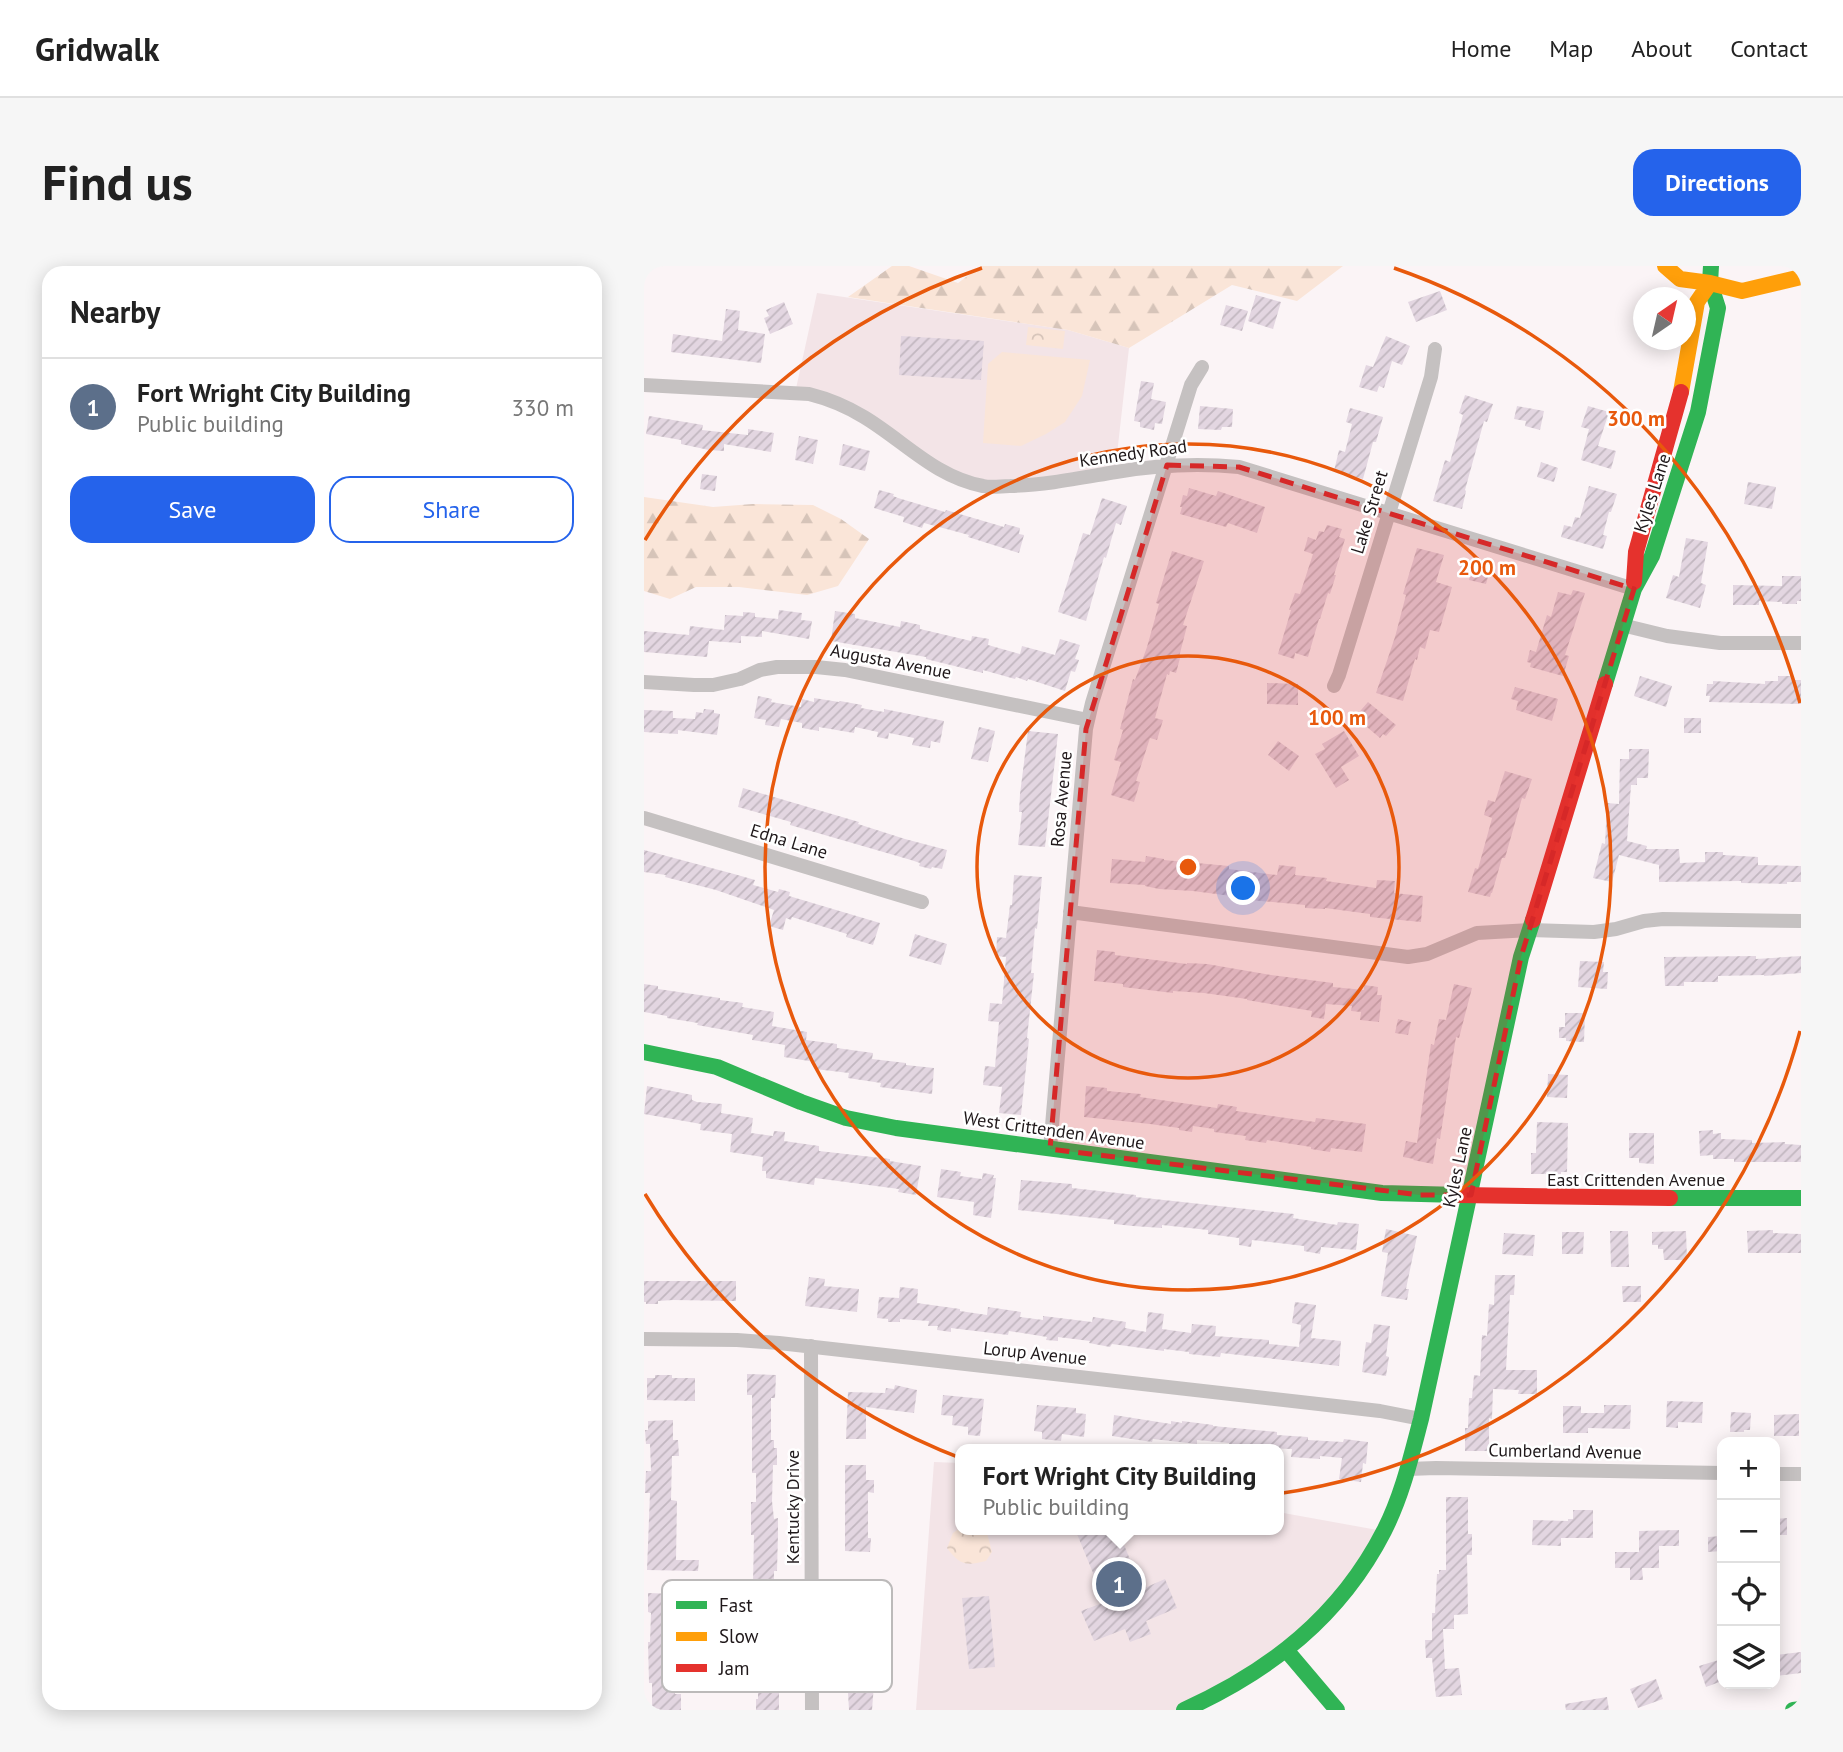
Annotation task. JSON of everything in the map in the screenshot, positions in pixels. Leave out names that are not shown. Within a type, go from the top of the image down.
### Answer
[{"type":"main road","points":[[1665,266],[1680,279],[1742,291],[1801,277]]},
{"type":"main road","name":"Kyles Lane","points":[[1184,1710],[1235,1687],[1287,1651],[1330,1610],[1366,1562],[1398,1499],[1421,1419],[1521,957],[1634,589],[1636,552],[1679,405],[1697,302],[1710,283],[1711,266]]},
{"type":"main road","name":"West Crittenden Avenue","points":[[644,1052],[717,1067],[846,1118],[896,1128],[1382,1193],[1471,1195]]},
{"type":"main road","name":"East Crittenden Avenue","points":[[1471,1195],[1521,1198],[1801,1198]]},
{"type":"main road","points":[[1287,1651],[1337,1710]]},
{"type":"main road","points":[[1793,1710],[1801,1709]]},
{"type":"street","name":"Lake Street","points":[[1334,686],[1431,377],[1435,349]]},
{"type":"street","name":"Rosa Avenue","points":[[1050,1149],[1088,720],[1191,385],[1202,367]]},
{"type":"street","name":"Kennedy Road","points":[[644,385],[810,394],[834,401],[865,417],[912,452],[951,476],[987,487],[1036,486],[1167,464],[1239,467],[1634,589]]},
{"type":"street","points":[[1622,625],[1667,636],[1720,643],[1801,643]]},
{"type":"street","name":"Augusta Avenue","points":[[644,682],[713,685],[777,667],[816,667],[845,670],[1088,720]]},
{"type":"street","name":"Edna Lane","points":[[644,818],[922,902]]},
{"type":"street","points":[[1070,912],[1408,957],[1426,954],[1477,933],[1530,930],[1594,932],[1663,919],[1801,921]]},
{"type":"street","name":"Lorup Avenue","points":[[644,1339],[737,1340],[811,1346],[1380,1411],[1421,1419]]},
{"type":"street","name":"Kentucky Drive","points":[[811,1346],[812,1580]]},
{"type":"street","name":"Cumberland Avenue","points":[[1408,1469],[1717,1473]]},
{"type":"street","points":[[1780,1474],[1801,1474]]},
{"type":"street","name":"Kentucky Drive","points":[[812,1692],[812,1710]]},
{"type":"highlighted area","points":[[1167,465],[1239,467],[1634,589],[1521,957],[1471,1195],[1420,1195],[1050,1149],[1086,729]]},
{"type":"shaded area","points":[[817,293],[1068,330],[1129,348],[1115,472],[1070,481],[962,481],[865,417],[795,393]]},
{"type":"shaded area","points":[[934,1462],[955,1463],[955,1535],[1284,1535],[1284,1513],[1383,1531],[1307,1633],[1184,1710],[916,1710]]},
{"type":"green space","points":[[892,266],[909,266],[958,283],[981,266],[1343,266],[1297,301],[1232,285],[1129,348],[1068,330],[848,297]]},
{"type":"green space","points":[[1028,327],[1065,331],[1063,349],[1026,345]]},
{"type":"green space","points":[[1002,352],[1090,360],[1082,396],[1065,422],[1021,446],[983,443],[988,364]]},
{"type":"green space","points":[[644,497],[713,507],[753,504],[813,505],[841,519],[869,539],[838,586],[807,595],[739,587],[696,587],[670,599],[644,591]]},
{"type":"green space","points":[[953,1533],[988,1535],[992,1552],[986,1561],[964,1563],[947,1548]]},
{"type":"building","points":[[1440,291],[1447,310],[1416,322],[1408,302]]},
{"type":"building","points":[[1256,295],[1281,302],[1273,329],[1248,321]]},
{"type":"building","points":[[784,302],[793,324],[770,334],[764,318],[769,316],[766,310]]},
{"type":"building","points":[[1226,305],[1248,311],[1242,331],[1220,325]]},
{"type":"building","points":[[726,309],[740,311],[738,330],[765,334],[761,363],[671,352],[673,334],[722,341]]},
{"type":"building","points":[[901,336],[984,341],[981,380],[899,375]]},
{"type":"building","points":[[1386,336],[1410,346],[1402,365],[1392,361],[1384,388],[1379,386],[1377,392],[1359,387],[1366,365],[1373,367]]},
{"type":"building","points":[[1141,381],[1154,383],[1151,399],[1166,402],[1162,424],[1155,423],[1154,430],[1140,427],[1140,422],[1134,421]]},
{"type":"building","points":[[1465,395],[1493,404],[1487,422],[1484,421],[1462,509],[1433,501],[1445,460],[1450,462],[1463,415],[1459,413]]},
{"type":"building","points":[[1200,406],[1233,409],[1232,427],[1222,427],[1221,430],[1198,429]]},
{"type":"building","points":[[1517,406],[1544,411],[1540,430],[1525,426],[1526,421],[1514,419]]},
{"type":"building","points":[[1588,406],[1609,412],[1598,446],[1616,451],[1611,469],[1581,460],[1589,429],[1581,427]]},
{"type":"building","points":[[1350,408],[1383,417],[1363,479],[1334,471],[1339,450],[1345,452],[1352,424],[1346,422]]},
{"type":"building","points":[[649,416],[703,425],[702,430],[748,435],[748,429],[774,433],[771,452],[724,444],[724,451],[709,450],[681,444],[681,440],[646,434]]},
{"type":"building","points":[[799,436],[818,440],[813,464],[795,460]]},
{"type":"building","points":[[843,444],[870,451],[865,471],[839,465]]},
{"type":"building","points":[[1541,462],[1558,468],[1554,482],[1537,477]]},
{"type":"building","points":[[702,474],[717,476],[715,491],[700,489]]},
{"type":"building","points":[[1748,482],[1776,487],[1772,509],[1744,504]]},
{"type":"building","points":[[1589,486],[1617,494],[1603,535],[1607,536],[1603,549],[1561,537],[1564,525],[1572,527],[1575,517],[1580,518]]},
{"type":"building","points":[[1189,488],[1216,496],[1218,491],[1265,507],[1257,533],[1228,523],[1226,527],[1180,514],[1183,495],[1187,496]]},
{"type":"building","points":[[879,490],[945,512],[946,510],[1004,527],[1005,524],[1020,528],[1019,534],[1024,535],[1019,553],[968,537],[969,535],[924,523],[922,528],[903,522],[904,517],[874,508]]},
{"type":"building","points":[[1102,498],[1127,506],[1121,525],[1116,523],[1086,621],[1058,612],[1083,533],[1090,535]]},
{"type":"building","points":[[1327,525],[1342,529],[1339,537],[1345,539],[1336,575],[1308,657],[1295,653],[1294,659],[1278,654],[1289,610],[1295,593],[1300,594],[1313,554],[1304,551],[1308,537],[1316,540],[1319,531],[1324,532]]},
{"type":"building","points":[[1686,538],[1708,542],[1701,583],[1706,585],[1700,608],[1666,598],[1673,575],[1679,577]]},
{"type":"building","points":[[1417,548],[1444,555],[1436,582],[1452,587],[1439,632],[1430,630],[1425,649],[1420,647],[1403,701],[1376,693],[1395,637],[1406,595],[1403,594]]},
{"type":"building","points":[[1172,551],[1204,561],[1183,625],[1187,626],[1176,673],[1170,671],[1169,675],[1167,674],[1155,718],[1163,720],[1157,740],[1150,738],[1136,781],[1140,782],[1134,802],[1111,795],[1121,762],[1114,760],[1133,679],[1135,680],[1147,647],[1159,604],[1156,603]]},
{"type":"building","points":[[1472,565],[1490,570],[1486,584],[1469,580]]},
{"type":"building","points":[[1782,576],[1801,576],[1801,601],[1797,601],[1797,604],[1759,601],[1759,605],[1733,605],[1733,585],[1782,586]]},
{"type":"building","points":[[1573,590],[1585,593],[1565,655],[1569,656],[1563,676],[1530,667],[1531,663],[1527,662],[1530,650],[1536,652],[1547,615],[1551,617],[1558,592],[1571,595]]},
{"type":"building","points":[[779,610],[802,613],[801,620],[812,621],[809,639],[762,631],[762,637],[741,636],[741,643],[709,641],[707,657],[644,652],[644,631],[689,635],[690,626],[724,630],[725,615],[743,616],[743,612],[755,613],[755,617],[778,619]]},
{"type":"building","points":[[835,611],[900,627],[901,621],[920,625],[920,629],[971,641],[972,636],[989,639],[988,645],[1020,654],[1022,646],[1055,655],[1060,639],[1080,645],[1075,659],[1079,660],[1075,672],[1071,671],[1065,691],[1028,679],[1015,679],[983,670],[983,673],[926,657],[831,641]]},
{"type":"building","points":[[1640,676],[1672,686],[1666,707],[1634,696]]},
{"type":"building","points":[[1778,676],[1794,676],[1794,680],[1801,680],[1801,704],[1709,702],[1710,696],[1706,696],[1707,684],[1713,684],[1713,681],[1765,684],[1765,681],[1778,681]]},
{"type":"building","points":[[1267,683],[1298,684],[1298,705],[1267,704]]},
{"type":"building","points":[[1515,687],[1558,699],[1552,721],[1516,710],[1518,701],[1511,699]]},
{"type":"building","points":[[758,696],[772,699],[771,702],[801,707],[802,699],[814,702],[814,698],[840,701],[862,705],[861,708],[884,712],[884,709],[944,721],[940,743],[931,741],[930,748],[912,745],[914,738],[889,733],[888,739],[877,737],[878,732],[855,727],[854,733],[819,727],[819,731],[802,728],[802,723],[781,719],[779,727],[765,725],[766,720],[754,718]]},
{"type":"building","points":[[1368,702],[1396,725],[1386,736],[1383,734],[1380,738],[1355,717]]},
{"type":"building","points":[[704,709],[720,714],[717,735],[678,730],[678,734],[644,732],[644,710],[673,711],[673,718],[695,719],[696,712],[703,713]]},
{"type":"building","points":[[1684,718],[1701,718],[1701,733],[1684,733]]},
{"type":"building","points":[[979,727],[995,731],[988,762],[971,759]]},
{"type":"building","points":[[1028,731],[1058,734],[1045,847],[1018,845],[1022,812],[1019,812],[1020,794]]},
{"type":"building","points":[[1344,731],[1359,756],[1341,767],[1349,780],[1336,788],[1315,754],[1325,749],[1322,744]]},
{"type":"building","points":[[1278,741],[1299,756],[1289,771],[1268,755]]},
{"type":"building","points":[[1629,749],[1649,749],[1648,778],[1637,778],[1637,785],[1631,785],[1627,841],[1647,846],[1646,849],[1679,849],[1680,863],[1705,862],[1705,852],[1723,852],[1723,855],[1758,857],[1758,865],[1801,866],[1801,882],[1659,882],[1659,865],[1619,855],[1612,882],[1593,878],[1602,843],[1605,844],[1607,803],[1619,804],[1620,759],[1629,759]]},
{"type":"building","points":[[1505,771],[1532,779],[1525,799],[1522,798],[1505,858],[1502,858],[1490,897],[1468,892],[1475,868],[1478,869],[1492,818],[1484,815],[1488,800],[1495,802]]},
{"type":"building","points":[[743,788],[947,850],[942,869],[919,866],[920,863],[911,860],[738,807]]},
{"type":"building","points":[[644,850],[755,880],[753,885],[778,892],[779,889],[790,892],[789,896],[880,923],[873,945],[792,917],[791,920],[786,918],[783,930],[769,926],[774,910],[716,890],[665,877],[666,875],[644,872]]},
{"type":"building","points":[[1146,856],[1277,875],[1279,865],[1296,867],[1295,875],[1327,878],[1326,881],[1376,888],[1377,880],[1395,881],[1394,893],[1423,896],[1421,922],[1370,917],[1370,914],[1325,908],[1305,908],[1305,905],[1110,883],[1112,859],[1145,862]]},
{"type":"building","points":[[1014,875],[1042,877],[1031,973],[1034,973],[1021,1115],[999,1113],[1002,1087],[983,1085],[985,1066],[995,1067],[999,1022],[988,1021],[990,1003],[1002,1004],[1006,957],[996,956],[997,937],[1006,938]]},
{"type":"building","points":[[915,934],[947,944],[941,965],[909,956]]},
{"type":"building","points":[[1097,950],[1115,952],[1115,955],[1207,964],[1333,983],[1333,987],[1364,990],[1364,985],[1378,987],[1377,995],[1382,995],[1379,1022],[1360,1020],[1361,1012],[1351,1011],[1352,1006],[1326,1004],[1324,1019],[1311,1017],[1312,1011],[1247,999],[1204,993],[1173,993],[1094,981]]},
{"type":"building","points":[[1756,956],[1756,959],[1801,956],[1801,973],[1718,976],[1718,982],[1684,982],[1684,986],[1665,986],[1664,957]]},
{"type":"building","points":[[1580,961],[1604,962],[1603,972],[1608,972],[1607,989],[1578,987]]},
{"type":"building","points":[[644,984],[658,986],[658,989],[743,1003],[742,1007],[774,1012],[772,1026],[807,1032],[806,1040],[873,1053],[872,1059],[934,1068],[932,1094],[880,1087],[881,1083],[848,1078],[849,1073],[815,1069],[815,1062],[784,1057],[785,1045],[752,1040],[753,1035],[644,1012]]},
{"type":"building","points":[[1454,984],[1472,988],[1459,1038],[1456,1037],[1440,1139],[1437,1138],[1433,1164],[1403,1157],[1406,1141],[1417,1143],[1431,1044],[1434,1045],[1439,1019],[1446,1020]]},
{"type":"building","points":[[1565,1013],[1585,1013],[1584,1042],[1559,1038],[1559,1027],[1565,1027]]},
{"type":"building","points":[[1398,1019],[1411,1022],[1408,1035],[1395,1033]]},
{"type":"building","points":[[1548,1074],[1568,1075],[1567,1098],[1547,1097]]},
{"type":"building","points":[[647,1086],[692,1095],[692,1100],[697,1102],[722,1104],[721,1113],[753,1118],[751,1133],[773,1136],[774,1131],[785,1132],[784,1141],[819,1146],[819,1151],[890,1159],[921,1166],[916,1195],[898,1192],[899,1189],[815,1178],[814,1185],[766,1178],[766,1171],[762,1171],[763,1157],[730,1152],[732,1134],[700,1130],[701,1124],[644,1114]]},
{"type":"building","points":[[1086,1086],[1217,1108],[1218,1104],[1237,1107],[1236,1111],[1315,1122],[1316,1118],[1366,1124],[1362,1152],[1331,1148],[1330,1152],[1267,1140],[1266,1143],[1245,1140],[1246,1136],[1193,1126],[1192,1132],[1179,1128],[1084,1117]]},
{"type":"building","points":[[1537,1122],[1568,1123],[1567,1172],[1531,1174],[1531,1153],[1536,1153]]},
{"type":"building","points":[[1713,1130],[1713,1134],[1721,1133],[1721,1139],[1801,1145],[1801,1162],[1734,1162],[1734,1159],[1713,1159],[1713,1155],[1700,1156],[1699,1131]]},
{"type":"building","points":[[1629,1133],[1654,1133],[1654,1164],[1639,1163],[1639,1158],[1629,1158]]},
{"type":"building","points":[[941,1169],[961,1172],[960,1176],[982,1179],[983,1173],[994,1175],[993,1178],[996,1178],[991,1218],[973,1215],[974,1202],[937,1197]]},
{"type":"building","points":[[1021,1180],[1072,1184],[1072,1188],[1136,1197],[1294,1214],[1293,1218],[1337,1225],[1338,1222],[1359,1224],[1356,1250],[1321,1247],[1320,1254],[1304,1251],[1304,1246],[1252,1240],[1251,1247],[1239,1245],[1239,1238],[1208,1234],[1208,1230],[1114,1224],[1114,1220],[1018,1210]]},
{"type":"building","points":[[1386,1229],[1417,1236],[1406,1289],[1409,1289],[1407,1300],[1381,1296],[1388,1253],[1382,1252]]},
{"type":"building","points":[[1773,1230],[1773,1233],[1801,1234],[1801,1253],[1748,1253],[1747,1231]]},
{"type":"building","points":[[1610,1231],[1628,1231],[1629,1267],[1611,1267]]},
{"type":"building","points":[[1686,1231],[1687,1260],[1664,1260],[1663,1249],[1652,1245],[1652,1232]]},
{"type":"building","points":[[1562,1232],[1584,1232],[1583,1254],[1562,1254]]},
{"type":"building","points":[[1504,1233],[1535,1235],[1533,1256],[1502,1254]]},
{"type":"building","points":[[1495,1275],[1515,1275],[1514,1295],[1510,1295],[1506,1370],[1537,1370],[1537,1394],[1518,1394],[1519,1390],[1493,1389],[1492,1419],[1489,1418],[1489,1451],[1465,1451],[1469,1398],[1472,1398],[1474,1375],[1480,1376],[1482,1335],[1487,1336],[1489,1304],[1494,1305]]},
{"type":"building","points":[[809,1277],[825,1279],[824,1286],[859,1289],[857,1312],[805,1306]]},
{"type":"building","points":[[644,1281],[736,1281],[736,1301],[673,1300],[646,1304]]},
{"type":"building","points":[[1622,1286],[1641,1286],[1641,1302],[1623,1302]]},
{"type":"building","points":[[900,1287],[918,1289],[917,1303],[960,1311],[987,1315],[988,1307],[1021,1312],[1020,1317],[1043,1320],[1043,1316],[1092,1322],[1093,1317],[1126,1322],[1125,1328],[1146,1332],[1148,1312],[1164,1314],[1162,1329],[1191,1333],[1192,1324],[1216,1326],[1215,1336],[1269,1340],[1269,1344],[1299,1347],[1301,1325],[1292,1323],[1295,1302],[1316,1305],[1311,1338],[1341,1341],[1339,1366],[1221,1353],[1220,1357],[1112,1344],[1110,1347],[1089,1343],[1090,1341],[1058,1337],[1058,1341],[1046,1340],[1047,1337],[1009,1331],[1008,1335],[951,1328],[951,1332],[937,1330],[938,1326],[928,1326],[929,1321],[900,1319],[900,1322],[888,1322],[888,1319],[877,1318],[879,1297],[899,1298]]},
{"type":"building","points":[[1374,1324],[1390,1326],[1386,1376],[1362,1372],[1366,1342],[1371,1343]]},
{"type":"building","points":[[747,1374],[776,1375],[775,1398],[771,1398],[771,1440],[774,1440],[774,1448],[777,1448],[777,1465],[773,1465],[772,1501],[774,1519],[778,1518],[777,1571],[774,1571],[774,1580],[753,1580],[754,1535],[751,1535],[751,1502],[756,1502],[756,1473],[752,1473],[752,1395],[747,1395]]},
{"type":"building","points":[[655,1375],[695,1378],[695,1401],[647,1400],[647,1378],[655,1378]]},
{"type":"building","points":[[895,1385],[917,1390],[914,1413],[866,1407],[866,1439],[846,1439],[848,1392],[885,1393],[886,1388],[894,1389]]},
{"type":"building","points":[[943,1395],[984,1399],[980,1436],[968,1435],[968,1427],[952,1425],[953,1416],[941,1415]]},
{"type":"building","points":[[1667,1401],[1703,1402],[1702,1423],[1678,1422],[1678,1428],[1666,1427]]},
{"type":"building","points":[[1037,1405],[1076,1408],[1076,1413],[1086,1414],[1084,1437],[1062,1434],[1061,1441],[1042,1439],[1042,1432],[1034,1431]]},
{"type":"building","points":[[1604,1405],[1631,1405],[1630,1429],[1588,1428],[1588,1433],[1563,1433],[1563,1406],[1581,1406],[1581,1413],[1604,1413]]},
{"type":"building","points":[[1731,1412],[1751,1413],[1750,1430],[1730,1432]]},
{"type":"building","points":[[1799,1414],[1799,1436],[1774,1436],[1774,1415]]},
{"type":"building","points":[[1114,1415],[1171,1424],[1171,1421],[1182,1421],[1277,1432],[1277,1435],[1308,1437],[1308,1440],[1343,1442],[1344,1439],[1368,1442],[1361,1482],[1339,1479],[1342,1458],[1291,1457],[1292,1449],[1284,1449],[1284,1444],[1229,1444],[1197,1440],[1197,1444],[1153,1439],[1152,1442],[1112,1436]]},
{"type":"building","points":[[673,1420],[673,1440],[678,1440],[679,1456],[672,1456],[671,1500],[677,1501],[676,1560],[699,1560],[698,1571],[647,1570],[650,1493],[645,1493],[646,1471],[651,1471],[650,1444],[646,1444],[645,1430],[648,1430],[648,1421]]},
{"type":"building","points":[[845,1465],[866,1465],[866,1480],[874,1480],[874,1493],[868,1492],[870,1552],[845,1551]]},
{"type":"building","points":[[1446,1497],[1468,1497],[1468,1534],[1472,1534],[1472,1555],[1467,1555],[1468,1614],[1454,1615],[1454,1629],[1443,1629],[1445,1669],[1459,1668],[1462,1695],[1436,1697],[1432,1658],[1426,1658],[1425,1640],[1432,1640],[1437,1574],[1439,1570],[1446,1570]]},
{"type":"building","points":[[1573,1510],[1593,1510],[1593,1538],[1561,1538],[1561,1546],[1532,1545],[1533,1520],[1568,1521],[1573,1519]]},
{"type":"building","points":[[1787,1518],[1787,1535],[1780,1535],[1780,1519]]},
{"type":"building","points":[[1679,1530],[1679,1546],[1659,1546],[1659,1568],[1642,1568],[1643,1580],[1630,1580],[1630,1568],[1615,1568],[1615,1552],[1639,1552],[1639,1531]]},
{"type":"building","points":[[1077,1535],[1120,1535],[1142,1589],[1165,1579],[1177,1608],[1146,1621],[1151,1634],[1130,1642],[1125,1629],[1094,1641],[1081,1611],[1105,1602]]},
{"type":"building","points":[[1717,1536],[1717,1551],[1708,1552],[1708,1537]]},
{"type":"building","points":[[648,1593],[662,1594],[662,1692],[681,1694],[681,1710],[652,1710],[648,1642],[651,1613],[648,1612]]},
{"type":"building","points":[[989,1596],[995,1667],[969,1669],[962,1598]]},
{"type":"building","points":[[1801,1652],[1801,1673],[1780,1675],[1780,1654]]},
{"type":"building","points":[[1717,1661],[1717,1683],[1706,1687],[1699,1666]]},
{"type":"building","points":[[1656,1679],[1663,1699],[1638,1708],[1630,1689]]},
{"type":"building","points":[[758,1692],[779,1692],[779,1710],[756,1710]]},
{"type":"building","points":[[848,1692],[873,1692],[872,1710],[849,1710]]},
{"type":"building","points":[[1607,1697],[1609,1710],[1566,1710],[1565,1704]]},
{"type":"traffic: fast","points":[[1605,684],[1634,589],[1652,556],[1698,412],[1718,308],[1710,283],[1711,266]]},
{"type":"traffic: fast","points":[[1184,1710],[1245,1678],[1300,1638],[1346,1590],[1366,1562],[1390,1518],[1406,1476],[1421,1419],[1521,957],[1533,920]]},
{"type":"traffic: fast","points":[[644,1052],[717,1067],[846,1118],[896,1128],[1382,1193],[1460,1195]]},
{"type":"traffic: fast","points":[[1670,1198],[1801,1198]]},
{"type":"traffic: fast","points":[[1287,1651],[1337,1710]]},
{"type":"traffic: fast","points":[[1793,1710],[1801,1709]]},
{"type":"traffic: slow","points":[[1665,266],[1680,279],[1742,291],[1801,277]]},
{"type":"traffic: slow","points":[[1681,392],[1697,302],[1710,283]]},
{"type":"traffic: jam","points":[[1634,582],[1636,552],[1681,392]]},
{"type":"traffic: jam","points":[[1533,920],[1605,684]]},
{"type":"traffic: jam","points":[[1460,1195],[1670,1198]]},
{"type":"place","name":"Fort Wright City Building","points":[[1119,1584]]}]
